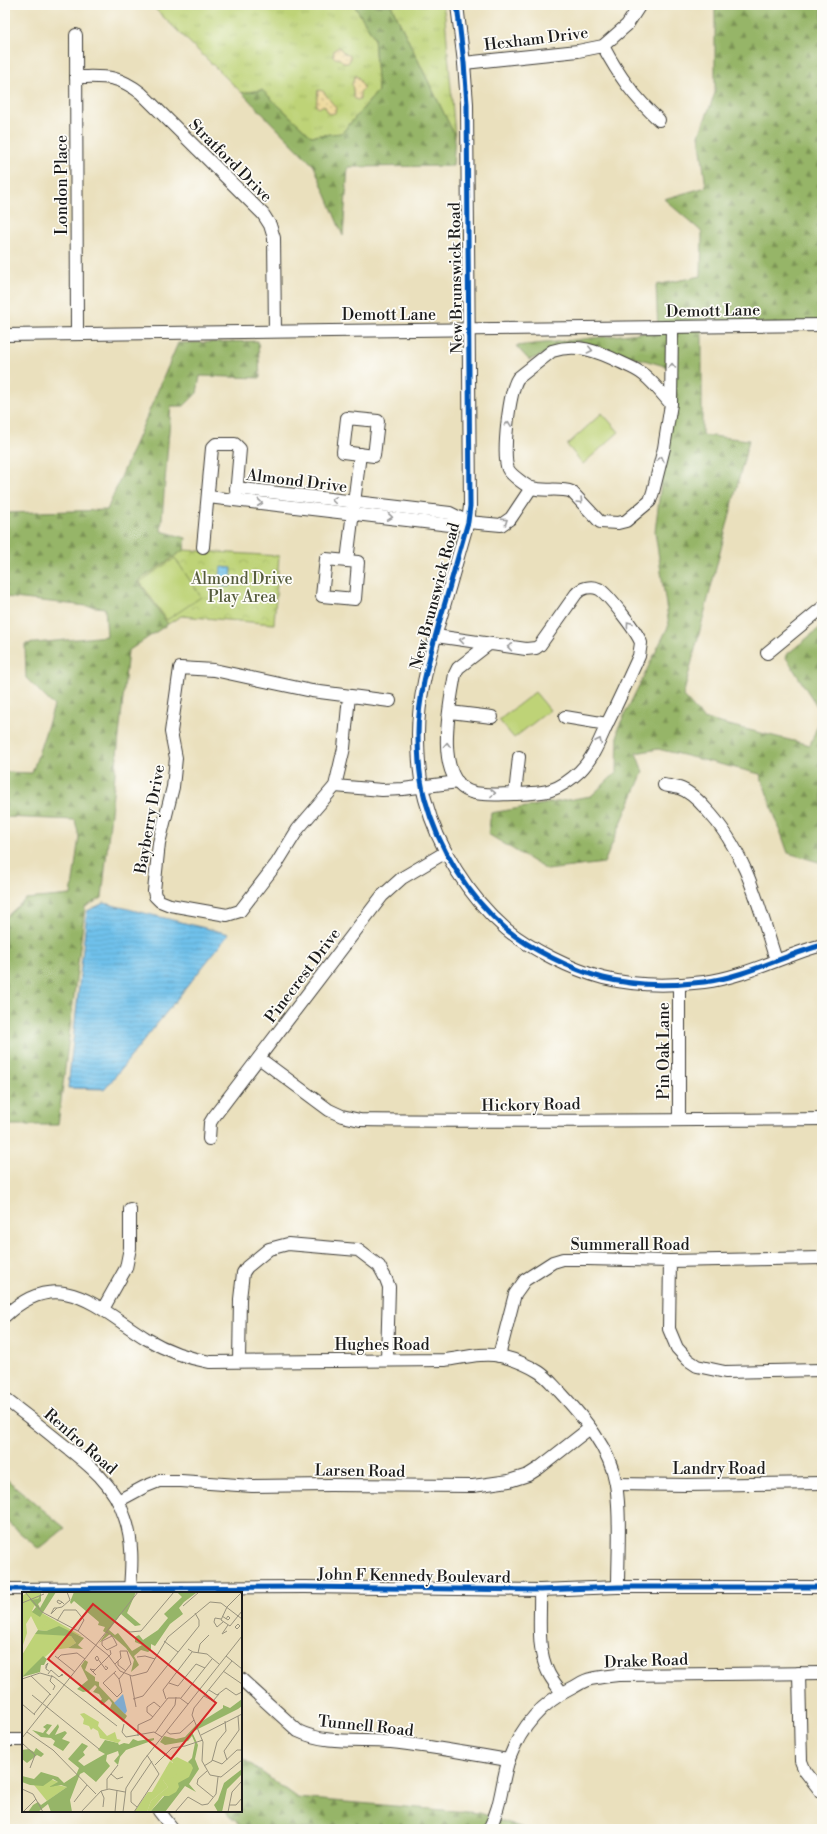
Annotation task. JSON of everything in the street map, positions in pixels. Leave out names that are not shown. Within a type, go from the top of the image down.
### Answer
[{"type":"street","name":"New Brunswick Road","points":[[457,5],[467,104],[470,506],[468,522],[436,636],[419,713],[418,733],[420,771],[422,786],[430,817],[446,852],[461,877],[488,911],[508,930],[566,965],[605,978],[653,984],[705,982],[736,974],[822,945]]},
{"type":"street","name":"Hexham Drive","points":[[464,63],[578,51],[603,46],[627,25],[640,5]]},
{"type":"street","name":"London Place","points":[[76,35],[77,334]]},
{"type":"street","points":[[603,46],[628,88],[641,104],[659,120]]},
{"type":"street","name":"Stratford Drive","points":[[76,77],[110,77],[120,79],[135,88],[263,214],[270,224],[274,238],[275,331]]},
{"type":"street","name":"Demott Lane","points":[[5,335],[822,325]]},
{"type":"street","points":[[672,327],[672,404],[664,448],[650,501],[630,518],[618,523],[600,522],[572,492],[531,488],[511,474],[506,463],[505,449],[512,388],[518,378],[552,351],[558,349],[583,348],[594,350],[642,373],[672,404]]},
{"type":"street","name":"Almond Drive","points":[[203,547],[212,448],[216,444],[235,444],[240,449],[236,494]]},
{"type":"street","name":"Almond Drive","points":[[347,561],[360,454]]},
{"type":"street","name":"Almond Drive","points":[[208,497],[236,494],[353,508],[450,525],[468,522],[501,525],[511,518],[531,488]]},
{"type":"street","points":[[436,636],[526,649],[536,648],[540,645],[579,591],[590,588],[600,590],[627,621],[641,643],[639,656],[589,762],[564,785],[549,792],[515,794],[476,793],[466,789],[458,782],[446,751],[456,671],[488,644]]},
{"type":"street","points":[[767,653],[822,608]]},
{"type":"street","name":"Bayberry Drive","points":[[180,668],[214,670],[312,691],[349,696],[344,748],[335,786],[298,829],[277,863],[240,911],[235,914],[227,915],[170,905],[160,901],[155,896],[154,891],[159,843],[173,787],[176,758],[171,732],[180,668]]},
{"type":"street","points":[[349,696],[390,701]]},
{"type":"street","points":[[450,712],[492,717]]},
{"type":"street","points":[[565,717],[607,724]]},
{"type":"street","points":[[515,794],[519,757]]},
{"type":"street","points":[[335,786],[382,790],[403,789],[458,782]]},
{"type":"street","points":[[664,785],[680,788],[700,802],[726,834],[737,852],[751,882],[776,960]]},
{"type":"street","name":"Pinecrest Drive","points":[[210,1139],[210,1123],[213,1118],[382,896],[406,874],[446,852]]},
{"type":"street","name":"Pin Oak Lane","points":[[679,984],[679,1119]]},
{"type":"street","name":"Hickory Road","points":[[259,1058],[329,1110],[342,1116],[360,1120],[471,1121],[822,1119]]},
{"type":"street","points":[[102,1310],[126,1268],[130,1248],[130,1209]]},
{"type":"street","points":[[239,1361],[240,1299],[243,1274],[247,1267],[269,1249],[288,1244],[358,1250],[379,1266],[389,1287],[387,1360]]},
{"type":"street","name":"Summerall Road","points":[[499,1356],[515,1294],[525,1280],[543,1267],[563,1259],[670,1261],[822,1258]]},
{"type":"street","points":[[670,1261],[669,1329],[677,1348],[688,1360],[697,1366],[725,1372],[822,1370]]},
{"type":"street","name":"Hughes Road","points":[[5,1316],[18,1303],[34,1295],[55,1293],[79,1296],[148,1340],[187,1358],[210,1362],[445,1360],[474,1356],[499,1356],[524,1364],[540,1373],[573,1406],[600,1442],[612,1467],[616,1484],[618,1519],[618,1587]]},
{"type":"street","name":"Renfro Road","points":[[5,1398],[86,1463],[107,1484],[118,1501],[130,1535],[130,1588]]},
{"type":"street","name":"Larsen Road","points":[[118,1501],[159,1481],[252,1486],[330,1484],[473,1486],[508,1481],[528,1475],[539,1468],[590,1428]]},
{"type":"street","name":"Landry Road","points":[[616,1484],[687,1485],[822,1483]]},
{"type":"street","name":"John F Kennedy Boulevard","points":[[5,1589],[130,1588],[208,1590],[540,1590],[618,1587],[822,1587]]},
{"type":"street","points":[[540,1590],[541,1648],[543,1661],[548,1673],[562,1693]]},
{"type":"street","points":[[799,1673],[801,1761],[805,1771],[822,1793]]},
{"type":"street","name":"Drake Road","points":[[488,1829],[495,1817],[509,1760],[523,1730],[545,1704],[589,1679],[618,1675],[822,1673]]},
{"type":"street","name":"Tunnell Road","points":[[242,1680],[298,1731],[314,1737],[338,1740],[391,1742],[509,1760]]},
{"type":"street","points":[[5,1740],[22,1740]]},
{"type":"street","points":[[160,1812],[173,1829]]},
{"type":"green space","points":[[151,5],[354,5],[374,37],[378,91],[342,133],[311,136],[262,90],[242,93]]},
{"type":"green space","points":[[354,5],[391,5],[455,136],[453,166],[348,167],[343,236],[314,166],[242,93],[262,90],[311,136],[342,133],[378,91],[374,37]]},
{"type":"green space","points":[[391,5],[443,5],[455,136]]},
{"type":"green space","points":[[715,5],[822,5],[822,327],[702,331],[702,435],[749,440],[683,696],[704,719],[810,745],[822,714],[822,863],[788,853],[760,774],[658,749],[636,753],[643,772],[604,863],[547,870],[488,834],[491,813],[591,796],[617,772],[618,728],[669,625],[655,532],[675,369],[578,341],[529,360],[516,346],[658,331],[656,285],[701,276],[702,232],[664,199],[706,187],[699,135],[715,93]]},
{"type":"green space","points":[[258,341],[260,378],[200,376],[197,393],[184,406],[171,406],[161,531],[186,538],[184,550],[138,581],[168,624],[128,651],[102,898],[85,907],[58,1125],[5,1125],[5,918],[26,899],[71,895],[79,837],[75,820],[5,817],[5,772],[32,773],[54,706],[26,678],[25,644],[107,636],[105,608],[5,597],[5,513],[107,510],[178,343]]},
{"type":"green space","points":[[602,413],[619,432],[583,464],[567,445]]},
{"type":"green space","name":"Almond Drive Play Area","points":[[184,550],[279,556],[274,624],[181,616],[168,624],[138,581]]},
{"type":"green space","points":[[175,558],[201,597],[167,620],[140,582]]},
{"type":"green space","points":[[822,626],[822,714],[785,656]]},
{"type":"green space","points":[[535,692],[550,710],[514,738],[499,720]]},
{"type":"green space","points":[[5,1478],[65,1528],[39,1549],[5,1520]]},
{"type":"green space","points":[[242,1758],[297,1798],[480,1813],[526,1829],[246,1829],[226,1812],[242,1812]]},
{"type":"sand","points":[[339,47],[344,53],[350,56],[348,63],[344,63],[340,59],[333,56],[334,50]]},
{"type":"sand","points":[[355,76],[358,77],[364,88],[360,92],[360,99],[357,100],[354,98],[352,84]]},
{"type":"sand","points":[[318,90],[323,91],[336,108],[335,113],[329,114],[324,105],[319,108],[316,106]]},
{"type":"water","points":[[221,567],[232,568],[230,587],[219,586]]},
{"type":"water","points":[[104,903],[229,934],[105,1089],[68,1088],[87,911]]},
{"type":"cycle path","points":[[457,5],[467,104],[470,506],[468,522],[428,664],[418,720],[418,750],[421,783],[431,817],[446,853],[456,870],[479,902],[492,916],[516,937],[539,951],[579,970],[603,978],[640,984],[666,985],[704,982],[734,976],[822,945]]},
{"type":"cycle path","points":[[5,1589],[305,1587],[540,1590],[618,1587],[822,1587]]}]
